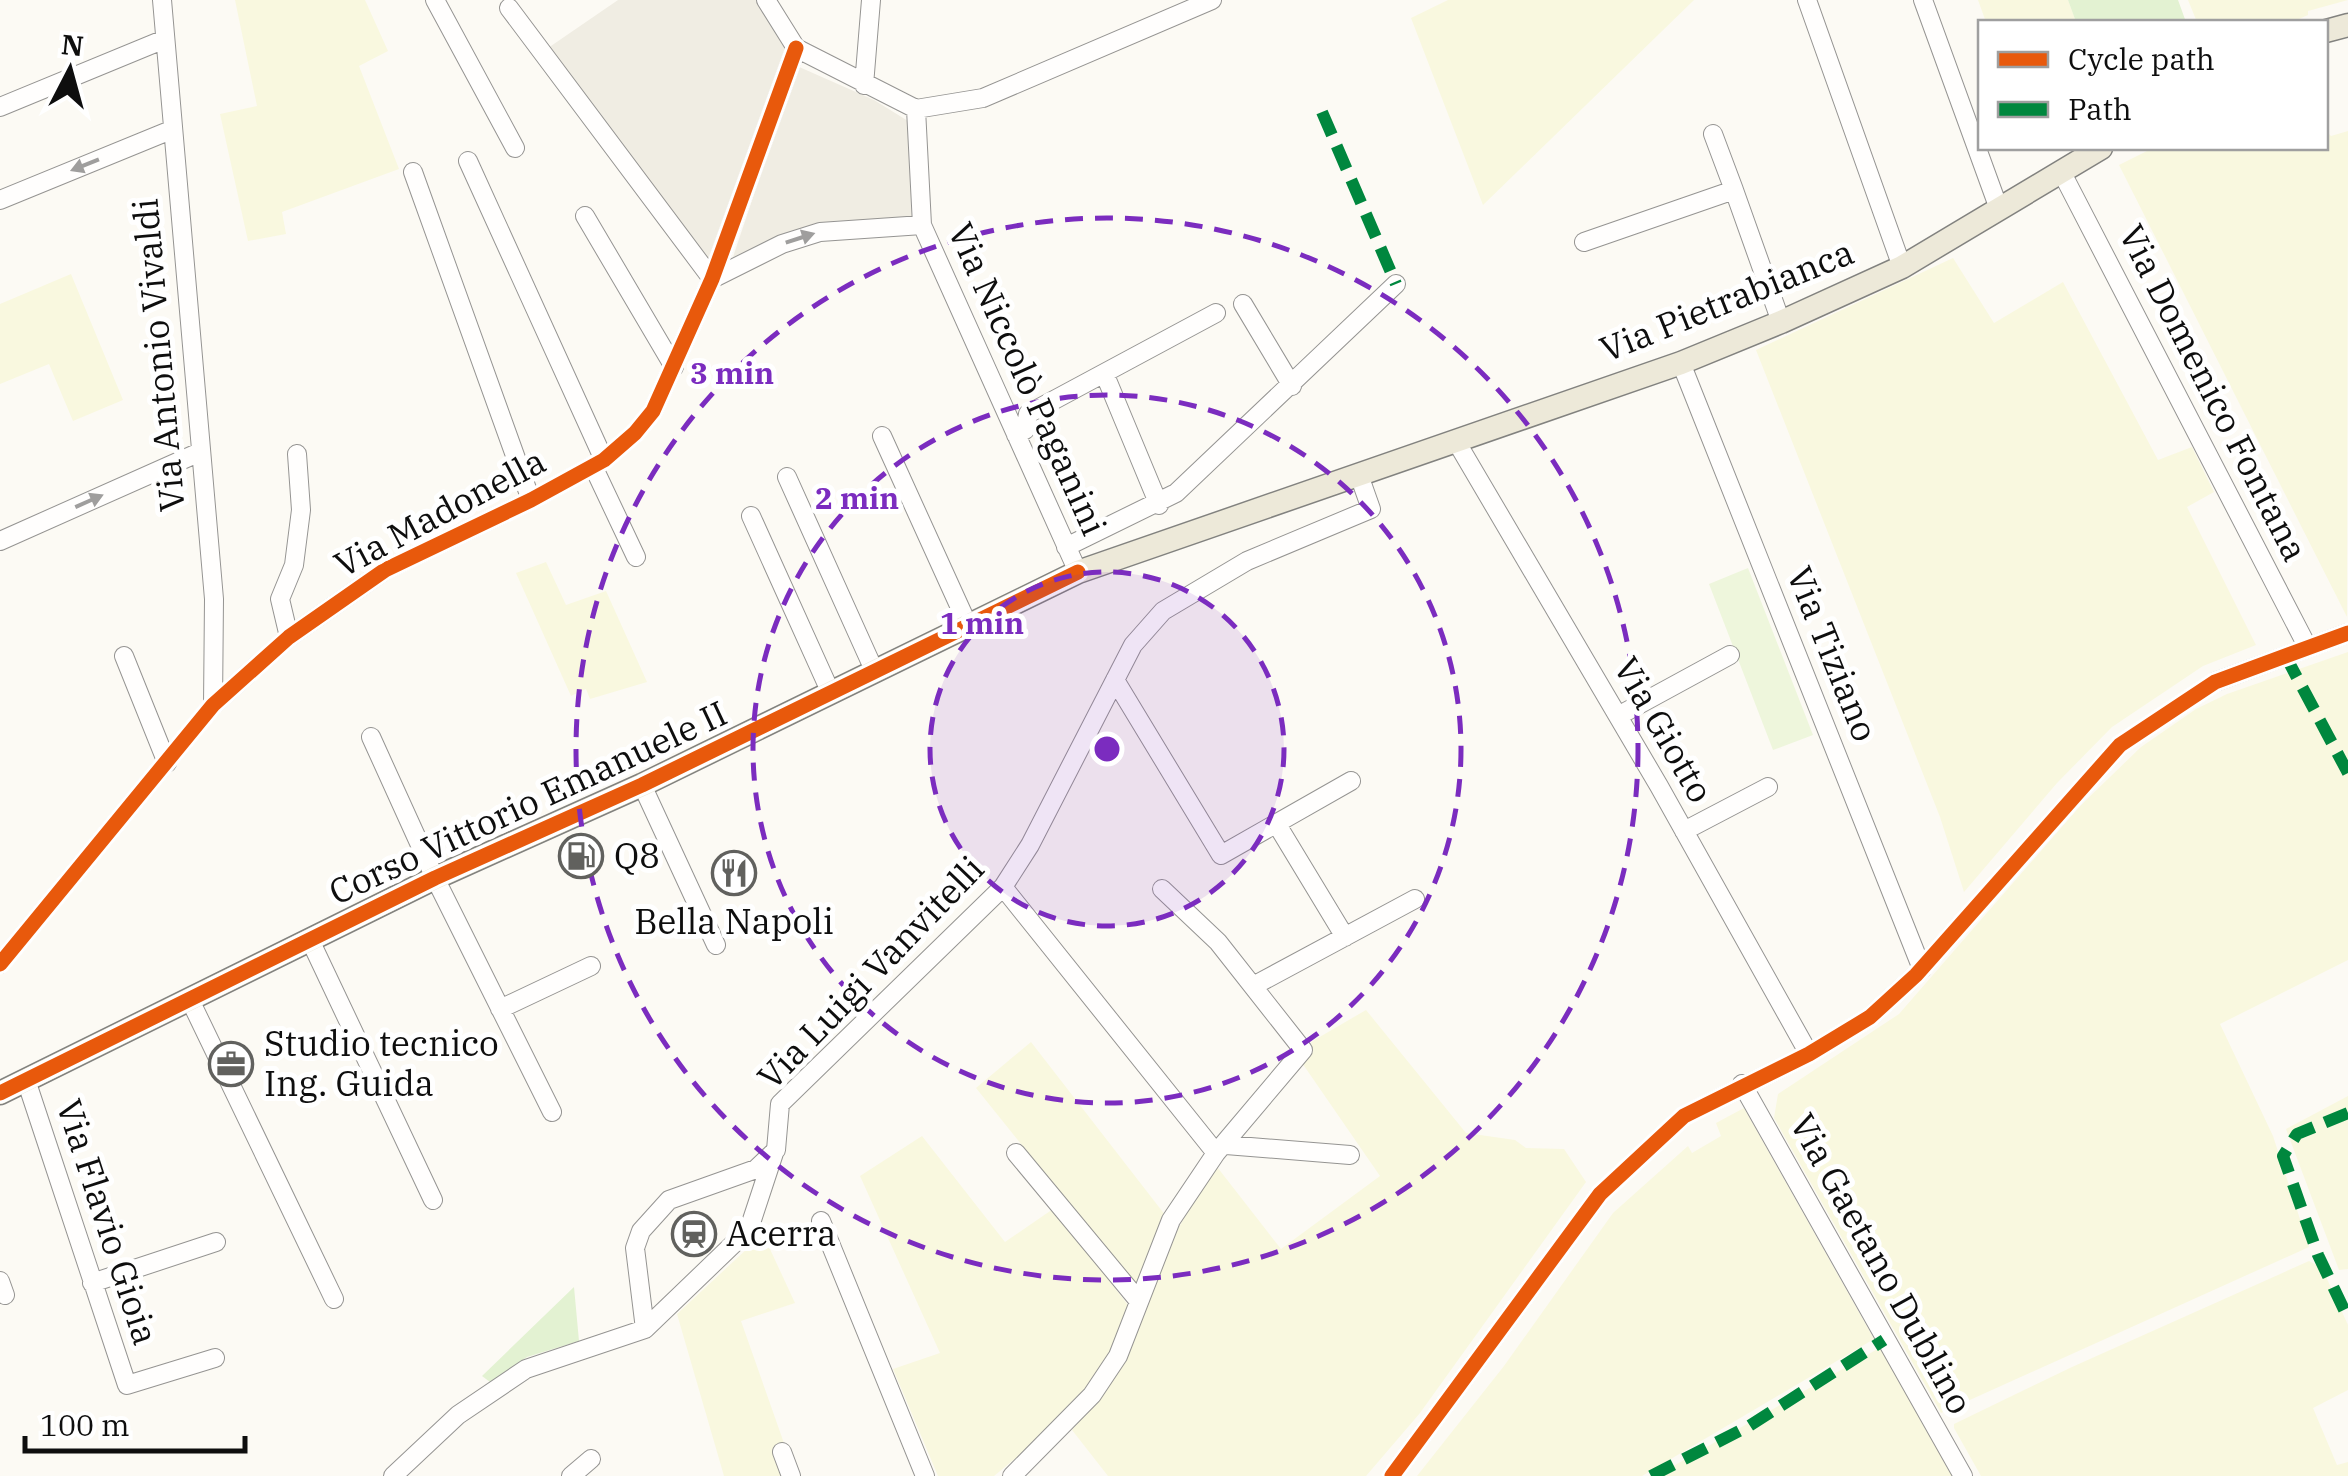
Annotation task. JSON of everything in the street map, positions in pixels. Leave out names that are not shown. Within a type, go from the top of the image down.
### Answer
[{"type":"main road","name":"Via Pietrabianca","points":[[1078,572],[1681,362],[1781,322],[1902,267],[2098,150]]},
{"type":"main road","name":"Corso Vittorio Emanuele II","points":[[8,1089],[435,878],[642,785],[1078,572]]},
{"type":"street","name":"Via Antonio Vivaldi","points":[[162,0],[214,599],[214,705]]},
{"type":"street","points":[[435,0],[515,148]]},
{"type":"street","points":[[766,0],[796,48],[916,109],[983,98],[1212,0]]},
{"type":"street","points":[[864,85],[871,0]]},
{"type":"street","points":[[1807,0],[1902,267]]},
{"type":"street","points":[[1923,0],[1999,209]]},
{"type":"street","points":[[509,8],[712,280],[782,244],[820,232],[922,225]]},
{"type":"street","points":[[0,107],[165,40]]},
{"type":"street","name":"Via Madonella","points":[[0,964],[214,705],[289,637],[385,570],[598,463],[653,410],[712,280],[796,48]]},
{"type":"street","name":"Via Niccolò Paganini","points":[[916,109],[922,225],[1078,572]]},
{"type":"street","points":[[0,200],[171,130]]},
{"type":"street","points":[[1713,134],[1781,322]]},
{"type":"street","points":[[468,161],[636,558]]},
{"type":"street","name":"Via Domenico Fontana","points":[[2061,171],[2307,646]]},
{"type":"street","points":[[413,172],[531,500]]},
{"type":"street","points":[[1584,242],[1734,190]]},
{"type":"street","points":[[586,216],[674,367]]},
{"type":"street","points":[[1066,547],[1160,505],[1292,386],[1396,284]]},
{"type":"street","points":[[1243,304],[1292,386]]},
{"type":"street","points":[[1016,435],[1025,430],[1028,414],[1216,313]]},
{"type":"street","name":"Via Tiziano","points":[[1681,362],[1922,969]]},
{"type":"street","points":[[1105,375],[1160,505]]},
{"type":"street","points":[[882,436],[967,623]]},
{"type":"street","name":"Via Giotto","points":[[1456,441],[1618,716],[1809,1054]]},
{"type":"street","points":[[0,540],[200,452]]},
{"type":"street","points":[[289,637],[280,599],[294,565],[300,510],[296,454]]},
{"type":"street","name":"Via Luigi Vanvitelli","points":[[393,1476],[458,1416],[526,1370],[645,1329],[748,1229],[776,1150],[780,1104],[1003,887],[1030,844],[1133,645],[1163,610],[1200,586],[1371,509],[1358,475]]},
{"type":"street","points":[[787,477],[874,670]]},
{"type":"street","points":[[751,516],[830,691]]},
{"type":"street","points":[[1392,1476],[1600,1194],[1684,1116],[1809,1054],[1870,1017],[1922,969],[2120,745],[2215,682],[2348,633]]},
{"type":"street","points":[[1618,716],[1730,655]]},
{"type":"street","points":[[124,656],[166,763]]},
{"type":"street","points":[[1115,680],[1221,855],[1350,781]]},
{"type":"street","points":[[371,737],[435,878],[552,1112]]},
{"type":"street","points":[[642,785],[716,945]]},
{"type":"street","points":[[1684,831],[1768,787]]},
{"type":"street","points":[[1276,824],[1345,937]]},
{"type":"street","points":[[1003,887],[1221,1149],[1350,1154]]},
{"type":"street","points":[[1012,1476],[1092,1394],[1118,1356],[1171,1220],[1221,1149],[1303,1050],[1255,985],[1162,888]]},
{"type":"street","points":[[1255,985],[1415,900]]},
{"type":"street","points":[[310,940],[432,1200]]},
{"type":"street","points":[[500,1009],[591,966]]},
{"type":"street","points":[[190,1000],[334,1299]]},
{"type":"street","name":"Via Gaetano Dublino","points":[[1742,1084],[1964,1476]]},
{"type":"street","name":"Via Flavio Gioia","points":[[8,1089],[92,1283],[127,1384],[215,1358]]},
{"type":"street","name":"Via Luigi Vanvitelli","points":[[645,1329],[635,1248],[641,1231],[670,1200],[756,1168],[776,1150]]},
{"type":"street","points":[[1016,1152],[1138,1300]]},
{"type":"street","points":[[822,1221],[925,1476]]},
{"type":"street","points":[[92,1283],[216,1242]]},
{"type":"street","points":[[782,1452],[791,1476]]},
{"type":"street","points":[[571,1476],[591,1458]]},
{"type":"green space","points":[[235,0],[365,0],[388,51],[359,66],[399,169],[282,212],[286,234],[248,241],[220,114],[257,106]]},
{"type":"green space","points":[[1448,0],[1694,0],[1483,205],[1411,18]]},
{"type":"green space","points":[[1978,0],[2068,0],[2075,20],[1985,20]]},
{"type":"green space","points":[[2068,0],[2178,0],[2185,20],[2075,20]]},
{"type":"green space","points":[[2188,0],[2348,0],[2308,11],[2308,15],[2297,20],[2196,20]]},
{"type":"green space","points":[[2348,131],[2347,617],[2119,165],[2149,150],[2328,150],[2328,133],[2331,136]]},
{"type":"green space","points":[[1953,258],[1994,323],[2063,282],[2158,460],[2192,447],[2214,492],[2187,507],[2256,645],[2203,666],[2112,727],[2057,783],[1964,892],[1940,817],[1756,350]]},
{"type":"green space","points":[[71,274],[123,400],[73,421],[49,364],[0,384],[0,304]]},
{"type":"green space","points":[[546,562],[566,605],[606,591],[647,682],[590,699],[586,689],[571,696],[516,573]]},
{"type":"green space","points":[[1748,568],[1813,735],[1773,750],[1709,584]]},
{"type":"green space","points":[[2348,652],[2348,960],[2220,1024],[2273,1136],[2309,1247],[1941,1413],[1774,1118],[1778,1094],[1899,1014],[2080,806],[2141,747],[2196,709],[2227,694]]},
{"type":"green space","points":[[1366,1010],[1466,1133],[1515,1140],[1526,1148],[1564,1149],[1586,1182],[1420,1413],[1366,1476],[1108,1476],[1072,1430],[1099,1396],[1136,1333],[1178,1229],[1214,1163],[1281,1249],[1380,1176],[1300,1060],[1313,1052],[1311,1042]]},
{"type":"green space","points":[[1031,1042],[1169,1220],[1136,1287],[976,1088]]},
{"type":"green space","points":[[2348,1096],[2348,1269],[2339,1270],[2286,1129]]},
{"type":"green space","points":[[1744,1108],[1874,1339],[1642,1476],[1417,1476],[1504,1366],[1613,1213],[1688,1146],[1692,1153],[1721,1136],[1716,1123]]},
{"type":"green space","points":[[922,1136],[1005,1242],[1053,1209],[1128,1305],[1120,1335],[1100,1375],[1063,1419],[994,1476],[938,1476],[893,1369],[940,1353],[860,1176]]},
{"type":"green space","points":[[763,1234],[795,1303],[741,1321],[785,1446],[783,1476],[724,1476],[677,1314]]},
{"type":"green space","points":[[2309,1261],[2322,1268],[2348,1325],[2348,1390],[2313,1408],[2337,1465],[2348,1462],[2348,1476],[1981,1476],[1954,1428],[1954,1424],[2072,1367]]},
{"type":"green space","points":[[574,1287],[579,1341],[527,1357],[490,1382],[482,1376]]},
{"type":"green space","points":[[1881,1347],[1954,1476],[1656,1476]]},
{"type":"shaded area","points":[[618,0],[757,0],[788,49],[710,263],[548,48]]},
{"type":"shaded area","points":[[797,66],[874,100],[908,121],[912,216],[907,221],[733,257]]},
{"type":"marked path","points":[[1322,112],[1396,284]]},
{"type":"marked path","points":[[2285,655],[2348,773]]},
{"type":"marked path","points":[[2348,1113],[2297,1134],[2283,1156],[2318,1255],[2348,1318]]},
{"type":"marked path","points":[[1651,1476],[1749,1426],[1884,1340]]},
{"type":"cycle path","points":[[0,964],[213,705],[289,637],[385,570],[604,460],[635,433],[653,411],[712,279],[796,48]]},
{"type":"cycle path","points":[[0,1093],[435,878],[642,785],[1078,572]]},
{"type":"cycle path","points":[[1392,1476],[1600,1194],[1684,1116],[1809,1054],[1870,1017],[1916,975],[2120,745],[2215,682],[2348,633]]},
{"type":"place","name":"Q8","points":[[581,856]]},
{"type":"place","name":"Bella Napoli","points":[[734,873]]},
{"type":"place","name":"Studio tecnico Ing. Guida","points":[[231,1064]]},
{"type":"place","name":"Acerra","points":[[694,1234]]}]
